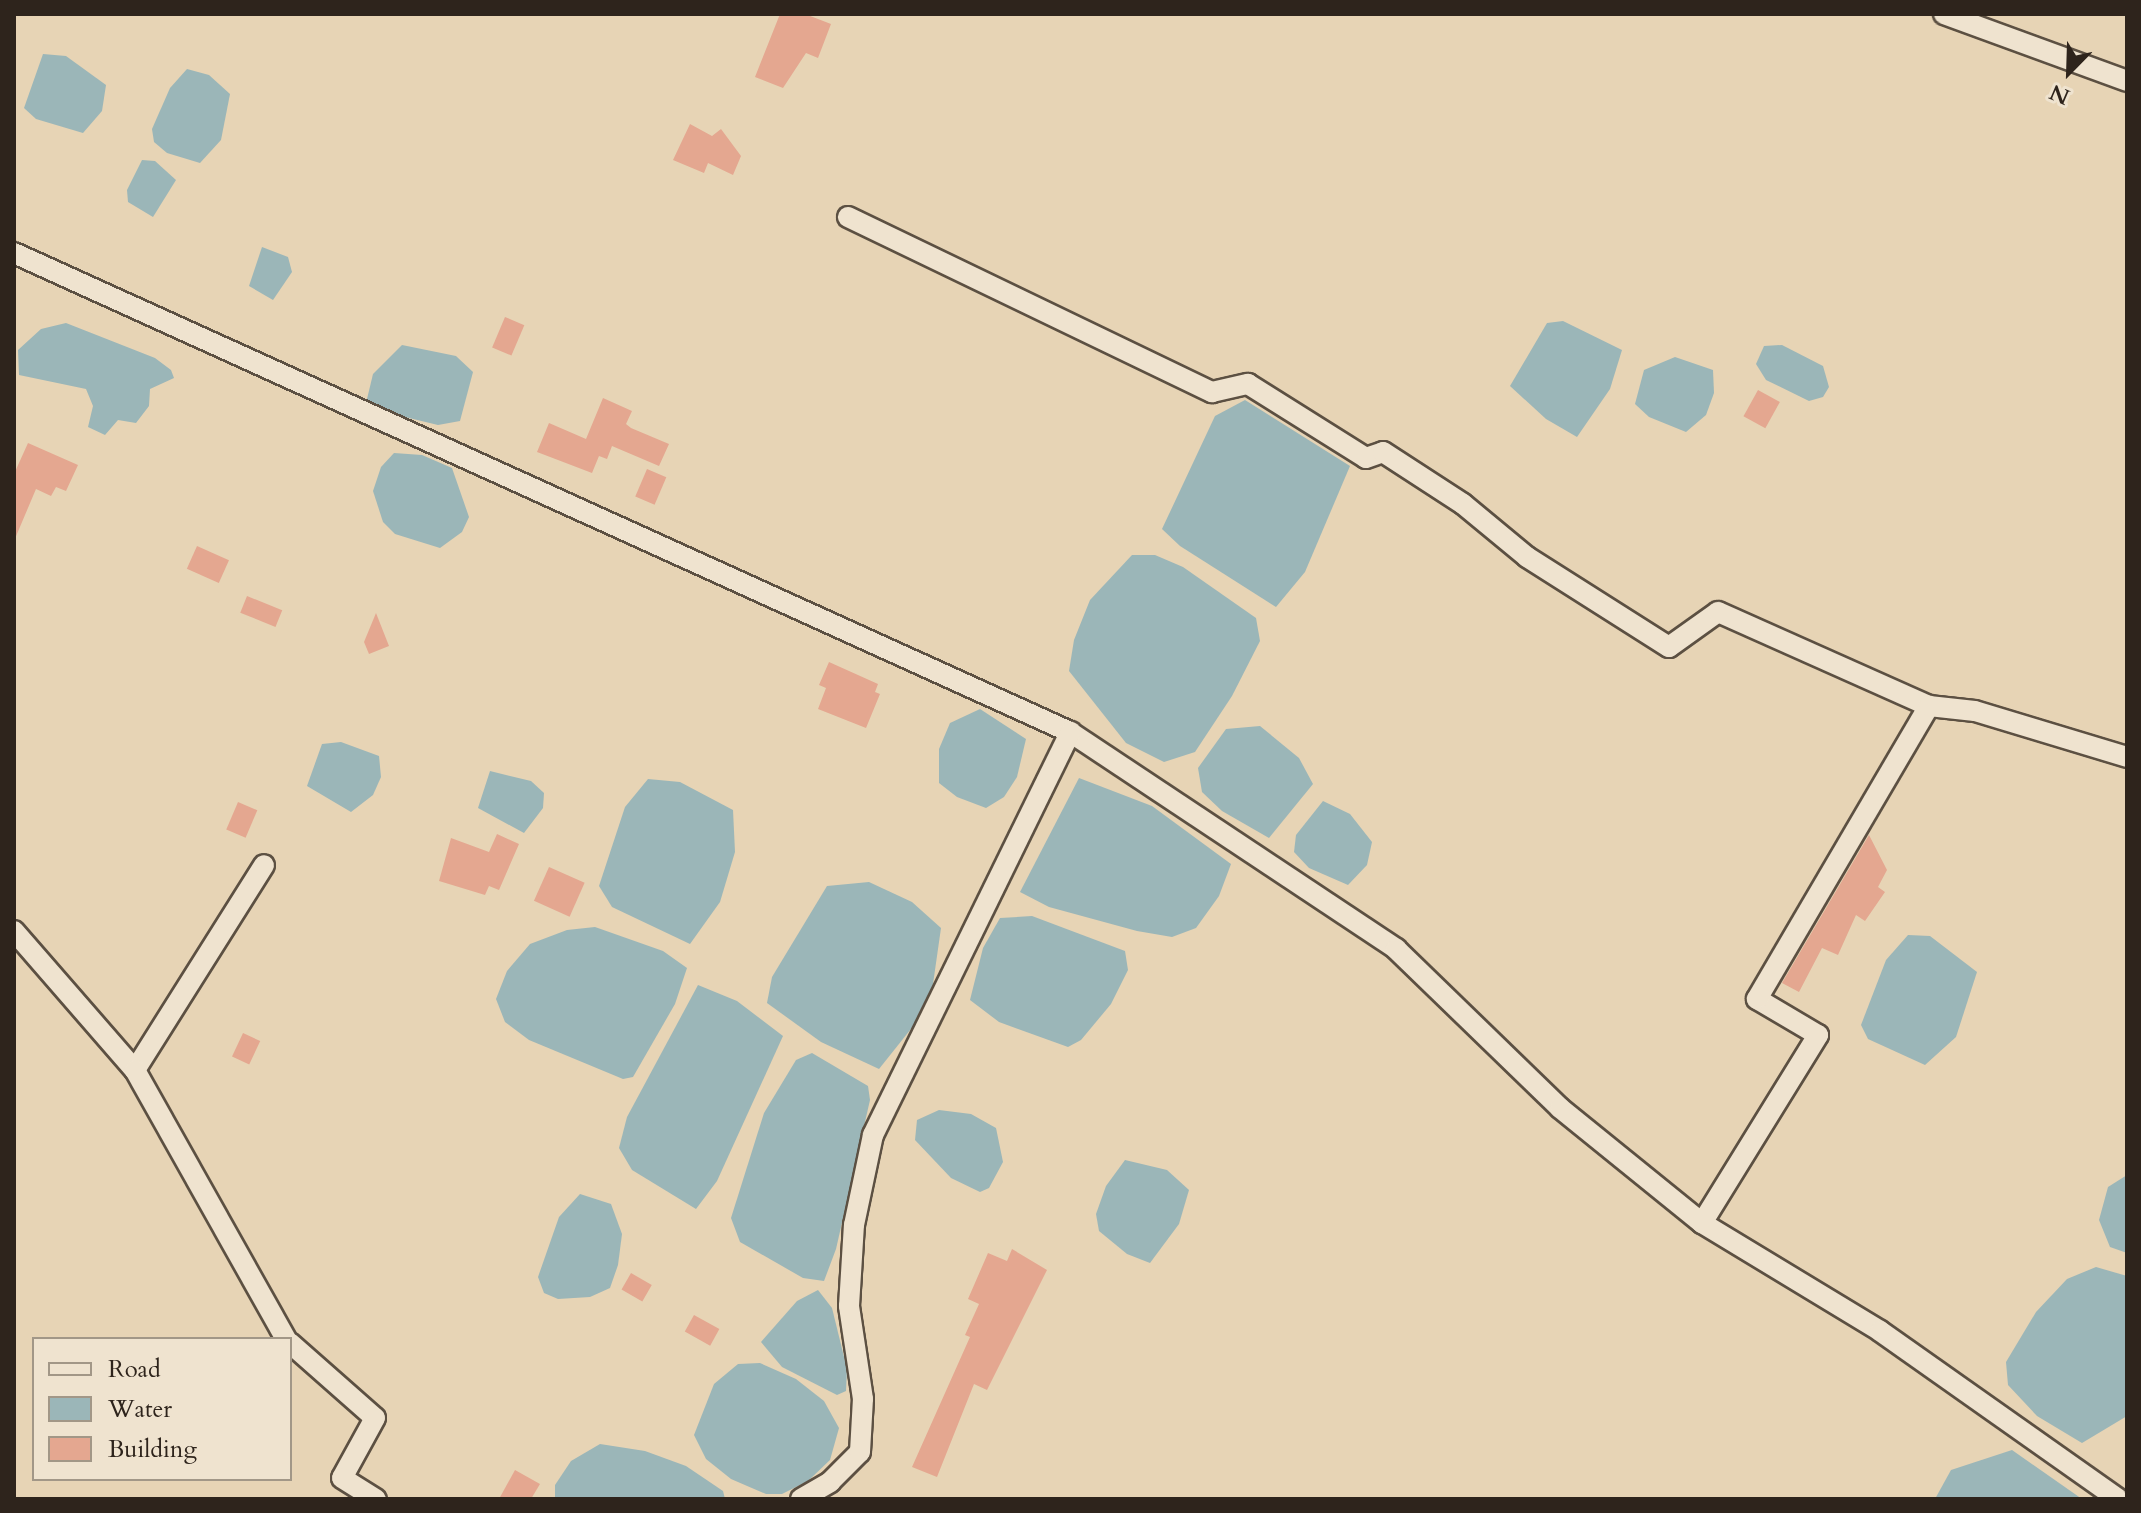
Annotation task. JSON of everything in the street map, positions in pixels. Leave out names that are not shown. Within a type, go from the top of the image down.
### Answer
[{"type":"street","points":[[1944,14],[2127,81]]},
{"type":"street","points":[[848,217],[1212,392],[1248,384],[1366,458],[1383,452],[1463,504],[1527,557],[1669,647],[1718,612],[1929,706],[1975,711],[2127,757]]},
{"type":"street","points":[[14,253],[1070,732],[1396,949],[1560,1108],[1702,1223],[1880,1331],[2118,1499]]},
{"type":"street","points":[[1702,1223],[1818,1035],[1757,999],[1929,706]]},
{"type":"street","points":[[801,1499],[830,1482],[860,1452],[863,1399],[849,1306],[854,1225],[873,1135],[1070,732]]},
{"type":"street","points":[[135,1070],[264,865]]},
{"type":"street","points":[[14,931],[135,1070],[286,1337]]},
{"type":"street","points":[[292,1345],[375,1418],[342,1478],[376,1499]]},
{"type":"water","points":[[43,54],[66,56],[106,85],[102,111],[83,133],[36,119],[24,108]]},
{"type":"water","points":[[187,69],[209,75],[230,94],[221,140],[200,163],[167,153],[154,142],[152,129],[170,88]]},
{"type":"water","points":[[142,160],[155,161],[176,180],[153,217],[128,202],[127,190]]},
{"type":"water","points":[[262,247],[288,257],[292,272],[273,300],[249,286]]},
{"type":"water","points":[[1563,321],[1622,350],[1610,389],[1577,437],[1546,419],[1510,386],[1547,323]]},
{"type":"water","points":[[66,323],[155,358],[171,370],[174,378],[150,389],[149,406],[136,423],[118,420],[105,435],[88,427],[93,406],[86,389],[19,375],[18,350],[41,329]]},
{"type":"water","points":[[402,345],[456,356],[473,372],[460,421],[438,425],[380,411],[367,399],[373,374]]},
{"type":"water","points":[[1782,345],[1823,366],[1829,387],[1823,397],[1809,401],[1766,380],[1756,364],[1764,346]]},
{"type":"water","points":[[1675,357],[1713,370],[1714,393],[1706,415],[1686,432],[1649,417],[1635,404],[1644,370]]},
{"type":"water","points":[[1245,400],[1350,466],[1305,572],[1276,607],[1180,546],[1162,529],[1215,416]]},
{"type":"water","points":[[394,453],[422,455],[452,468],[469,517],[462,532],[440,548],[395,534],[383,522],[373,491],[381,467]]},
{"type":"water","points":[[1132,555],[1155,555],[1183,567],[1256,618],[1260,641],[1232,696],[1195,752],[1164,762],[1126,743],[1069,671],[1074,640],[1090,600]]},
{"type":"water","points":[[980,709],[1026,739],[1017,777],[1004,797],[986,808],[957,797],[939,783],[939,749],[950,723]]},
{"type":"water","points":[[1260,726],[1299,758],[1313,784],[1269,838],[1222,811],[1202,792],[1198,768],[1226,729]]},
{"type":"water","points":[[341,742],[379,756],[381,777],[373,795],[351,812],[307,786],[322,744]]},
{"type":"water","points":[[490,771],[531,781],[544,793],[543,808],[524,833],[478,808]]},
{"type":"water","points":[[1079,778],[1152,806],[1231,864],[1219,896],[1196,928],[1172,937],[1137,931],[1049,907],[1020,892]]},
{"type":"water","points":[[648,779],[680,782],[733,810],[735,852],[720,902],[690,944],[612,907],[599,886],[625,807]]},
{"type":"water","points":[[1323,801],[1350,814],[1372,842],[1367,865],[1348,885],[1309,868],[1294,852],[1296,835]]},
{"type":"water","points":[[869,882],[912,902],[941,928],[930,1005],[879,1069],[821,1042],[767,1003],[772,977],[827,886]]},
{"type":"water","points":[[1032,916],[1125,951],[1128,970],[1111,1004],[1081,1040],[1068,1047],[999,1022],[970,1000],[983,948],[1000,918]]},
{"type":"water","points":[[595,927],[663,951],[687,968],[675,1004],[633,1077],[623,1079],[529,1040],[505,1022],[496,999],[507,971],[530,944],[567,930]]},
{"type":"water","points":[[1908,935],[1930,936],[1977,972],[1956,1037],[1925,1065],[1868,1039],[1861,1025],[1886,960]]},
{"type":"water","points":[[698,985],[737,1001],[783,1036],[717,1181],[696,1209],[632,1170],[619,1148],[627,1117]]},
{"type":"water","points":[[812,1053],[868,1086],[870,1100],[836,1249],[824,1281],[803,1278],[740,1242],[731,1218],[764,1113],[796,1060]]},
{"type":"water","points":[[939,1110],[971,1114],[996,1128],[1003,1162],[989,1188],[980,1192],[951,1178],[915,1140],[917,1120]]},
{"type":"water","points":[[1125,1160],[1167,1170],[1189,1190],[1179,1224],[1150,1263],[1127,1254],[1099,1231],[1096,1214],[1106,1186]]},
{"type":"water","points":[[2127,1175],[2127,1253],[2110,1247],[2099,1220],[2108,1187]]},
{"type":"water","points":[[580,1194],[611,1204],[622,1234],[618,1265],[610,1288],[590,1297],[558,1299],[544,1293],[538,1277],[559,1217]]},
{"type":"water","points":[[2096,1267],[2127,1276],[2127,1416],[2082,1443],[2037,1416],[2008,1385],[2006,1362],[2036,1312],[2067,1279]]},
{"type":"water","points":[[818,1290],[832,1308],[847,1369],[846,1391],[837,1395],[782,1367],[761,1342],[797,1301]]},
{"type":"water","points":[[760,1363],[796,1379],[824,1401],[839,1428],[830,1460],[808,1481],[782,1494],[766,1494],[731,1479],[706,1459],[694,1435],[714,1384],[738,1364]]},
{"type":"water","points":[[600,1444],[645,1451],[686,1466],[723,1491],[725,1499],[555,1499],[555,1485],[571,1461]]},
{"type":"water","points":[[2012,1450],[2082,1499],[1935,1499],[1951,1470]]},
{"type":"building","points":[[780,14],[805,14],[831,24],[818,58],[806,53],[783,88],[755,77]]},
{"type":"building","points":[[690,124],[712,136],[721,129],[741,156],[733,175],[708,163],[704,173],[673,160]]},
{"type":"building","points":[[505,317],[524,325],[511,356],[492,347]]},
{"type":"building","points":[[1758,390],[1780,402],[1765,428],[1743,416]]},
{"type":"building","points":[[603,398],[632,411],[626,424],[631,428],[669,444],[659,466],[612,446],[607,459],[599,456],[592,473],[537,452],[549,423],[586,439]]},
{"type":"building","points":[[28,443],[78,465],[66,491],[56,487],[51,496],[36,489],[14,541],[14,474]]},
{"type":"building","points":[[647,469],[666,477],[655,505],[635,497]]},
{"type":"building","points":[[197,546],[229,560],[219,583],[187,569]]},
{"type":"building","points":[[247,596],[282,610],[275,627],[240,613]]},
{"type":"building","points":[[376,613],[389,646],[369,654],[364,642]]},
{"type":"building","points":[[829,662],[878,684],[875,692],[880,694],[866,728],[818,709],[826,688],[819,685]]},
{"type":"building","points":[[238,802],[257,810],[246,838],[226,830]]},
{"type":"building","points":[[497,834],[519,844],[499,890],[489,886],[485,895],[439,881],[451,838],[489,852]]},
{"type":"building","points":[[1869,835],[1887,870],[1878,887],[1885,892],[1865,921],[1856,915],[1838,955],[1822,948],[1799,992],[1782,983]]},
{"type":"building","points":[[549,867],[585,883],[570,917],[534,901]]},
{"type":"building","points":[[243,1033],[260,1041],[249,1065],[232,1057]]},
{"type":"building","points":[[1012,1249],[1047,1270],[987,1390],[974,1384],[937,1477],[912,1467],[970,1337],[965,1335],[979,1304],[968,1299],[988,1253],[1007,1261]]},
{"type":"building","points":[[631,1273],[652,1285],[642,1301],[622,1289]]},
{"type":"building","points":[[694,1315],[719,1329],[710,1346],[685,1332]]},
{"type":"building","points":[[515,1470],[540,1484],[531,1499],[499,1499]]}]
